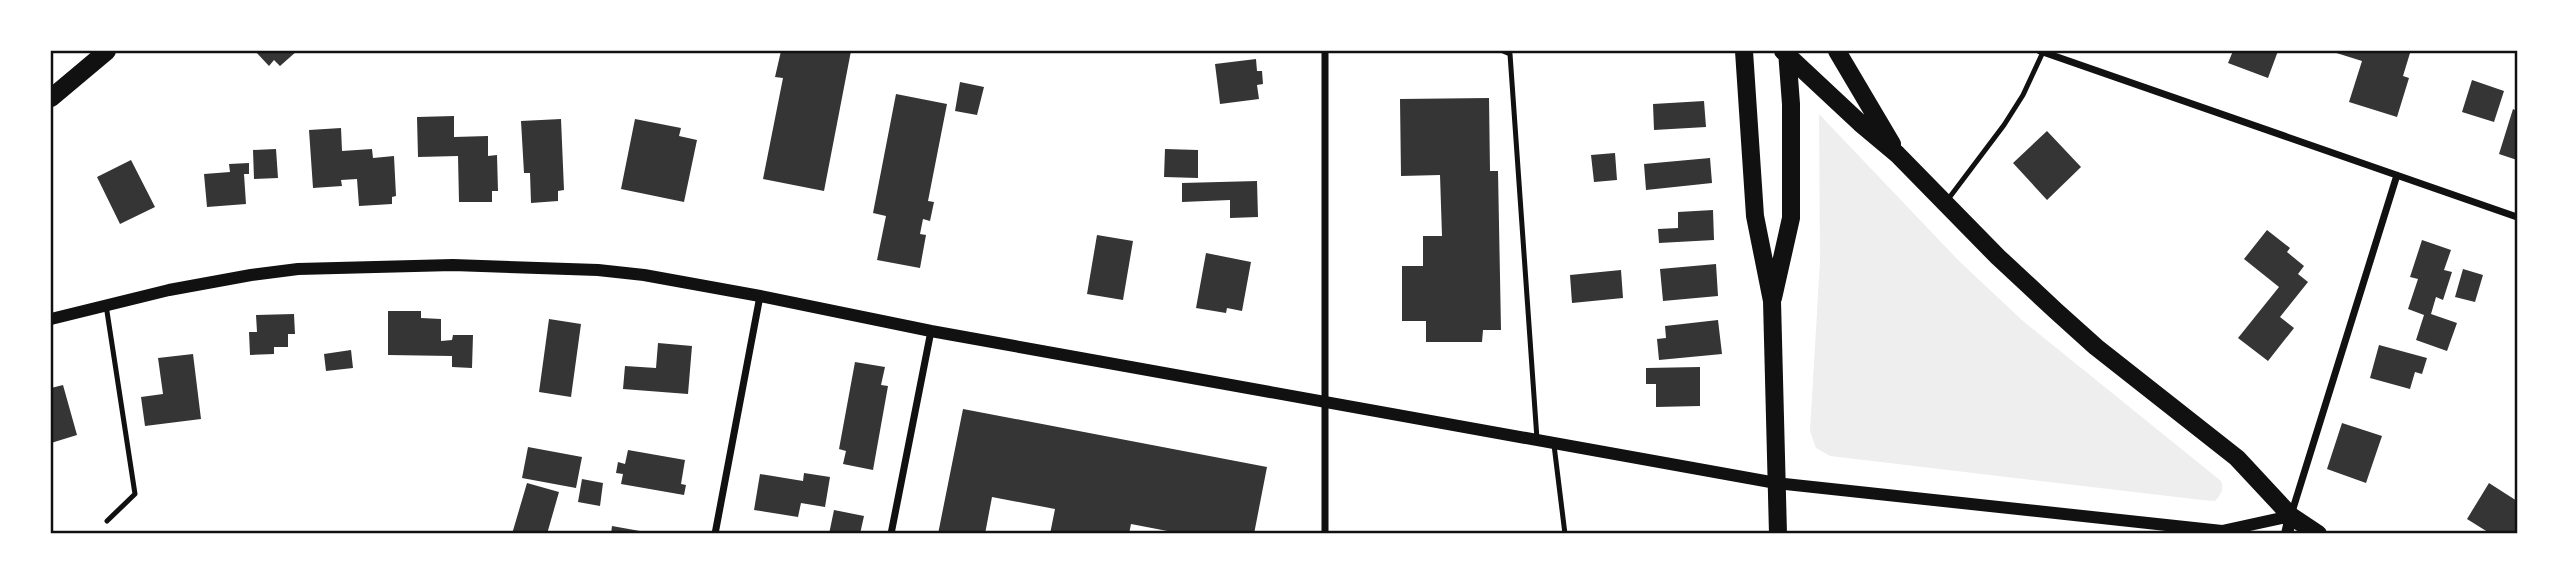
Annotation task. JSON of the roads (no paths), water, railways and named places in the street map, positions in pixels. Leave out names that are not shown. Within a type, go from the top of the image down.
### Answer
[{"type":"main road","points":[[51,99],[107,51]]},
{"type":"main road","points":[[1744,51],[1755,216],[1772,301],[1778,534]]},
{"type":"main road","points":[[1837,51],[1897,153]]},
{"type":"main road","points":[[1772,301],[1791,218],[1791,104],[1786,52]]},
{"type":"main road","points":[[1786,52],[1860,123],[1897,153],[1998,257],[2096,347],[2237,458],[2291,516],[2318,534]]},
{"type":"street","points":[[1325,51],[1325,534]]},
{"type":"street","points":[[2041,51],[2517,217]]},
{"type":"street","points":[[2287,534],[2309,452],[2397,176]]},
{"type":"street","points":[[51,318],[237,278],[299,270],[453,265],[598,270],[644,275],[931,331],[1776,483],[2222,531],[2291,516]]},
{"type":"street","points":[[715,534],[760,296]]},
{"type":"street","points":[[891,534],[931,331]]},
{"type":"lane","points":[[1503,51],[1510,54],[1537,439]]},
{"type":"lane","points":[[1944,204],[2004,125],[2023,95],[2041,51]]},
{"type":"lane","points":[[106,305],[135,494],[107,521]]},
{"type":"lane","points":[[1554,442],[1565,534]]}]
